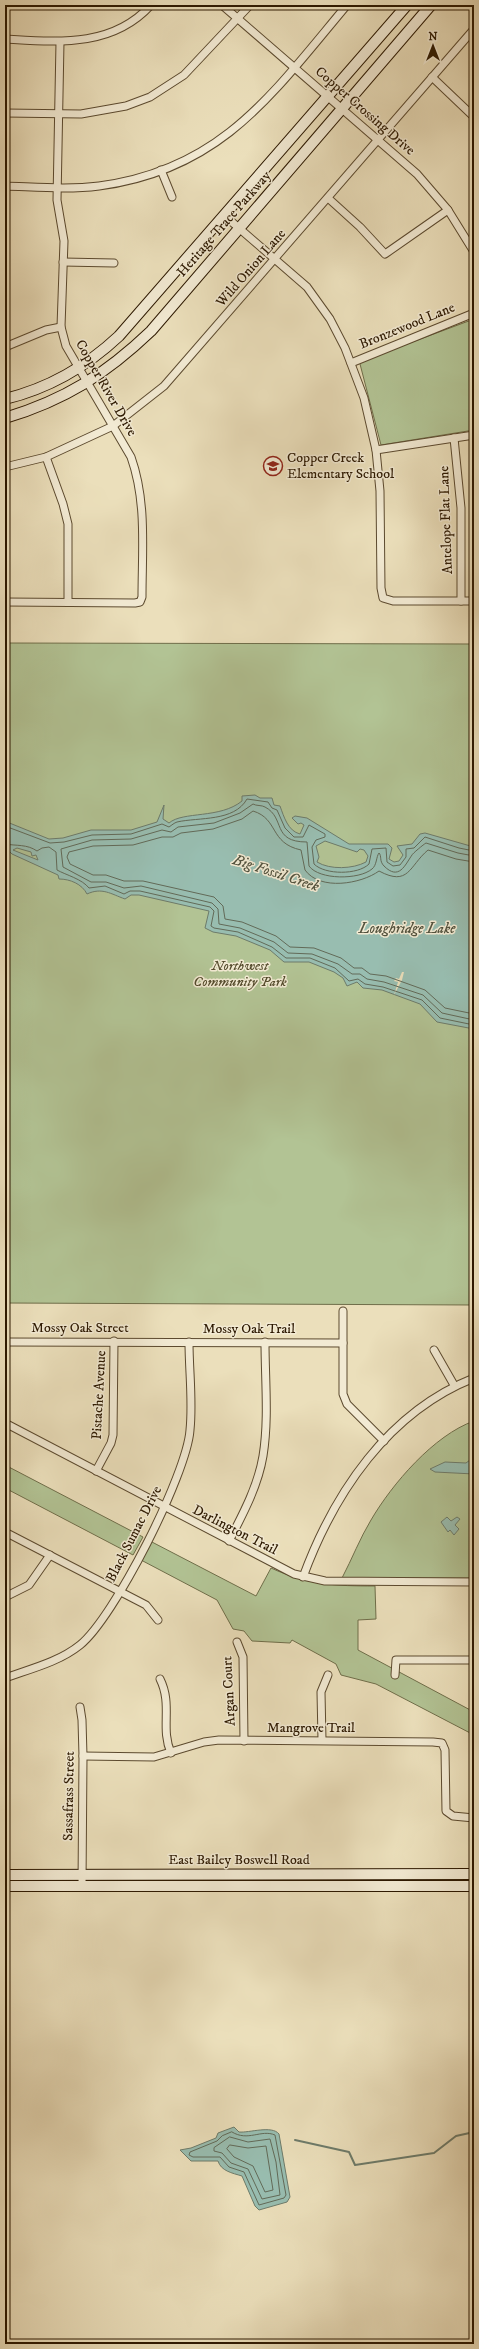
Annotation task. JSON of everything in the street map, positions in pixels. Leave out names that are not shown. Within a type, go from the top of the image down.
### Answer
[{"type":"street","points":[[5,40],[60,42],[79,41],[116,31],[134,21],[151,5]]},
{"type":"street","name":"Copper Crossing Drive","points":[[222,5],[379,139],[417,174],[448,210],[474,252]]},
{"type":"street","points":[[5,113],[59,115],[105,111],[150,97],[184,75],[250,5]]},
{"type":"street","points":[[5,186],[79,188],[120,183],[161,170],[194,157],[238,127],[256,111],[347,5]]},
{"type":"street","name":"Heritage Trace Parkway","points":[[5,399],[40,387],[79,369],[107,347],[130,325],[314,112],[329,97],[407,5]]},
{"type":"street","name":"Heritage Trace Parkway","points":[[5,418],[42,405],[87,383],[119,361],[150,331],[431,5]]},
{"type":"street","name":"Wild Onion Lane","points":[[5,468],[46,457],[113,426],[158,391],[178,372],[276,260],[474,29]]},
{"type":"street","name":"Copper River Drive","points":[[60,42],[57,188],[58,214],[64,241],[61,327],[66,346],[131,457],[141,497],[142,597],[140,602],[68,602]]},
{"type":"street","points":[[432,77],[474,117]]},
{"type":"street","points":[[161,170],[172,197]]},
{"type":"street","points":[[328,198],[360,227],[385,254],[448,210]]},
{"type":"street","points":[[225,216],[306,287],[323,308],[338,332],[351,363],[364,398],[376,450],[380,491],[381,588],[383,598],[393,601],[474,601]]},
{"type":"street","points":[[63,262],[114,263]]},
{"type":"street","name":"Bronzewood Lane","points":[[351,363],[474,313]]},
{"type":"street","points":[[5,347],[46,330],[61,327]]},
{"type":"street","points":[[376,450],[474,435]]},
{"type":"street","name":"Antelope Flat Lane","points":[[454,438],[461,508],[461,601]]},
{"type":"street","points":[[5,602],[68,602],[68,524],[46,457]]},
{"type":"street","points":[[343,1311],[343,1394],[347,1404],[384,1441]]},
{"type":"street","name":"Pistache Avenue","points":[[96,1471],[111,1444],[114,1341]]},
{"type":"street","name":"Mossy Oak Street","points":[[5,1342],[155,1342]]},
{"type":"street","name":"Mossy Oak Trail","points":[[155,1342],[343,1343]]},
{"type":"street","name":"Black Sumac Drive","points":[[5,1678],[45,1664],[80,1645],[109,1612],[164,1508],[184,1461],[190,1430],[189,1342]]},
{"type":"street","points":[[229,1541],[249,1503],[263,1457],[266,1429],[265,1342]]},
{"type":"street","points":[[434,1350],[454,1386]]},
{"type":"street","points":[[303,1577],[317,1539],[342,1493],[361,1465],[410,1416],[454,1386],[474,1378]]},
{"type":"street","name":"Darlington Trail","points":[[5,1423],[164,1508],[294,1574],[303,1577],[343,1582],[474,1582]]},
{"type":"street","points":[[5,1532],[146,1605],[158,1620]]},
{"type":"street","points":[[5,1597],[29,1585],[50,1555]]},
{"type":"street","name":"Argan Court","points":[[237,1642],[243,1657],[244,1740]]},
{"type":"street","points":[[395,1675],[396,1660],[474,1660]]},
{"type":"street","points":[[322,1740],[322,1692],[328,1675]]},
{"type":"street","points":[[160,1679],[166,1692],[167,1736],[171,1753]]},
{"type":"street","name":"Sassafrass Street","points":[[80,1707],[82,1720],[83,1756],[82,1886]]},
{"type":"street","name":"Mangrove Trail","points":[[83,1756],[154,1757],[204,1742],[244,1740],[442,1743],[445,1750],[446,1811],[453,1816],[474,1818]]},
{"type":"street","name":"East Bailey Boswell Road","points":[[5,1874],[474,1874]]},
{"type":"street","points":[[290,1874],[290,1886]]},
{"type":"street","points":[[406,1874],[406,1886]]},
{"type":"street","name":"East Bailey Boswell Road","points":[[5,1886],[474,1886]]},
{"type":"green space","points":[[474,319],[474,430],[381,445],[360,364],[364,360]]},
{"type":"green space","name":"Northwest Community Park","points":[[5,643],[474,644],[474,1305],[5,1303]]},
{"type":"green space","points":[[474,1421],[474,1578],[342,1578],[363,1534],[390,1491],[415,1462],[429,1449],[444,1437]]},
{"type":"green space","points":[[5,1465],[143,1537],[133,1555],[5,1488]]},
{"type":"green space","points":[[150,1541],[256,1596],[271,1568],[284,1574],[310,1581],[348,1586],[375,1586],[376,1619],[358,1620],[358,1650],[474,1712],[474,1735],[376,1684],[341,1675],[336,1664],[292,1640],[290,1643],[252,1641],[244,1631],[233,1629],[217,1600],[141,1560]]},
{"type":"water","name":"Loughridge Lake","points":[[255,795],[260,798],[272,798],[274,805],[280,806],[289,827],[300,834],[304,825],[301,823],[298,824],[292,818],[295,816],[307,818],[349,844],[388,844],[392,848],[389,859],[394,862],[399,861],[403,855],[397,846],[412,844],[420,834],[425,833],[474,847],[474,1029],[437,1022],[420,1004],[382,990],[363,988],[357,982],[347,986],[343,978],[334,972],[309,962],[284,962],[270,950],[236,936],[213,932],[205,928],[209,911],[139,895],[131,895],[125,899],[102,891],[87,894],[82,887],[67,880],[59,879],[58,875],[12,854],[5,847],[5,819],[7,822],[49,839],[63,838],[91,830],[131,830],[157,822],[164,805],[163,819],[169,823],[175,819],[183,817],[213,813],[233,807],[242,801],[242,796]],"holes":[[[325,841],[357,852],[360,849],[364,850],[368,856],[366,862],[355,866],[342,868],[322,865],[317,862],[319,857],[316,846]],[[17,848],[31,852],[32,856],[36,855],[38,860],[13,850]]]},
{"type":"water","points":[[474,1457],[474,1474],[435,1472],[430,1469],[445,1462],[466,1463]]},
{"type":"water","points":[[447,1517],[451,1521],[457,1517],[460,1519],[455,1525],[459,1529],[454,1535],[450,1530],[448,1532],[441,1522]]},
{"type":"water","points":[[234,2127],[239,2132],[271,2130],[276,2131],[279,2134],[290,2197],[287,2202],[259,2210],[255,2206],[242,2176],[224,2169],[218,2161],[191,2161],[180,2150],[191,2148],[216,2138],[218,2133]]},
{"type":"pier","points":[[402,972],[404,972],[402,980],[394,995],[398,982],[394,981],[396,978],[399,979]]},
{"type":"waterway","points":[[295,2140],[349,2152],[355,2165],[434,2153],[456,2136],[474,2132]]},
{"type":"place","name":"Copper Creek Elementary School","points":[[273,466]]},
{"type":"water label","name":"Big Fossil Creek","points":[[276,873]]}]
